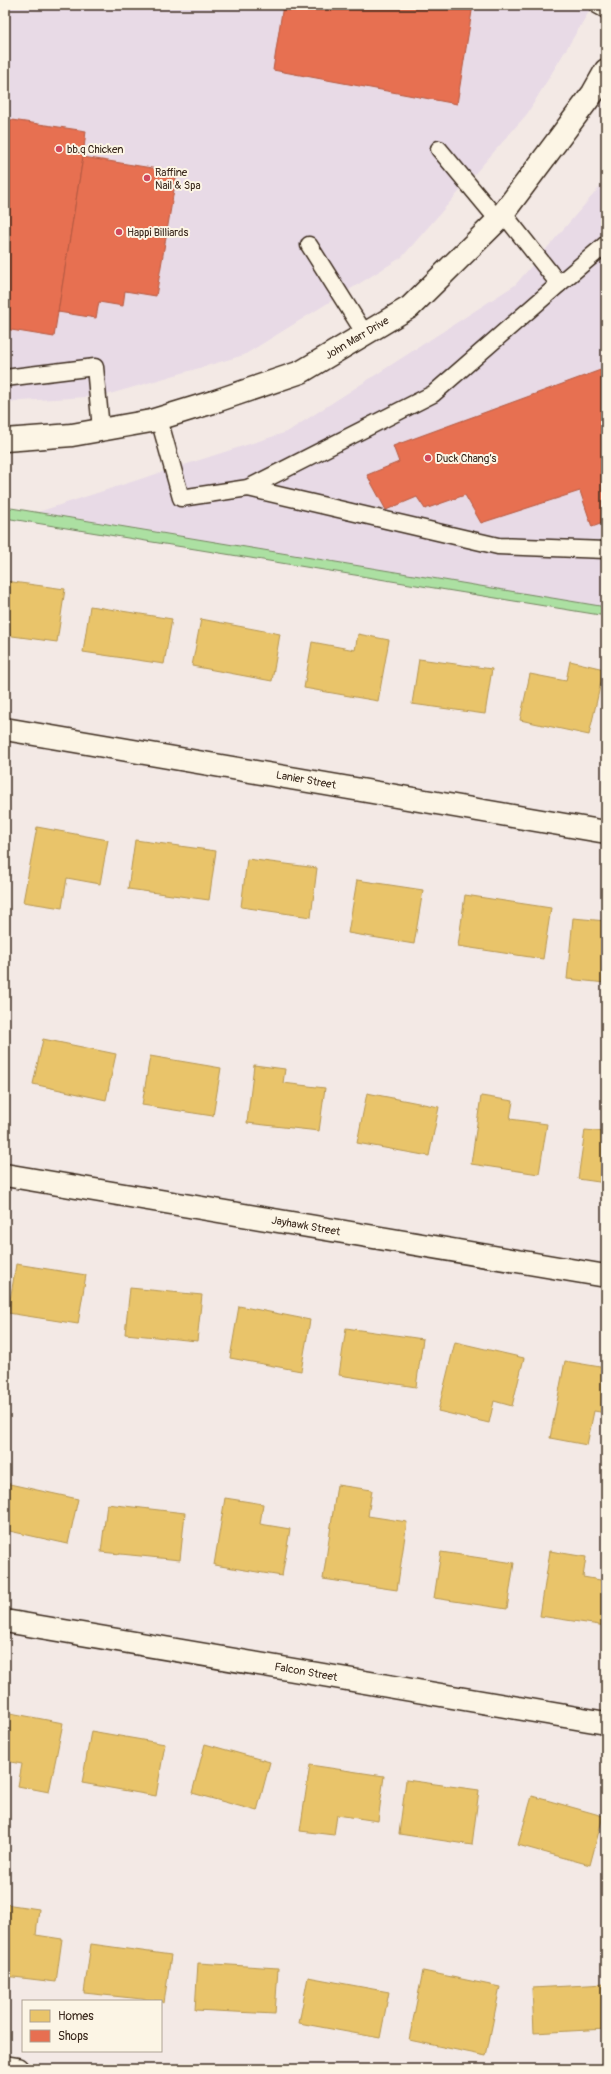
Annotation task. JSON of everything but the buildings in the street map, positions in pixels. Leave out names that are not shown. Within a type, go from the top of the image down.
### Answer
[{"type":"street","name":"John Marr Drive","points":[[5,440],[72,434],[159,419],[301,372],[410,307],[501,216],[599,94],[606,70]]},
{"type":"street","name":"Lanier Street","points":[[5,729],[606,832]]},
{"type":"street","name":"Jayhawk Street","points":[[5,1175],[606,1276]]},
{"type":"street","name":"Falcon Street","points":[[5,1621],[606,1723]]},
{"type":"street","points":[[5,2067],[18,2069]]},
{"type":"lane","points":[[597,5],[606,10]]},
{"type":"lane","points":[[439,149],[501,216],[559,284]]},
{"type":"lane","points":[[159,419],[181,498],[248,488],[433,394],[606,244]]},
{"type":"lane","points":[[309,245],[365,334]]},
{"type":"lane","points":[[5,378],[95,367],[101,429]]},
{"type":"lane","points":[[248,488],[498,546],[606,550]]},
{"type":"shaded area","points":[[5,5],[593,5],[527,114],[402,257],[244,355],[103,396],[5,402]]},
{"type":"shaded area","points":[[606,180],[606,607],[38,512],[287,432],[515,285]]},
{"type":"green space","points":[[5,507],[606,607],[606,616],[5,518]]},
{"type":"place","name":"bb.q Chicken","points":[[59,149]]},
{"type":"place","name":"Raffine Nail & Spa","points":[[147,178]]},
{"type":"place","name":"Happi Billiards","points":[[119,232]]},
{"type":"place","name":"Duck Chang’s","points":[[428,458]]}]
